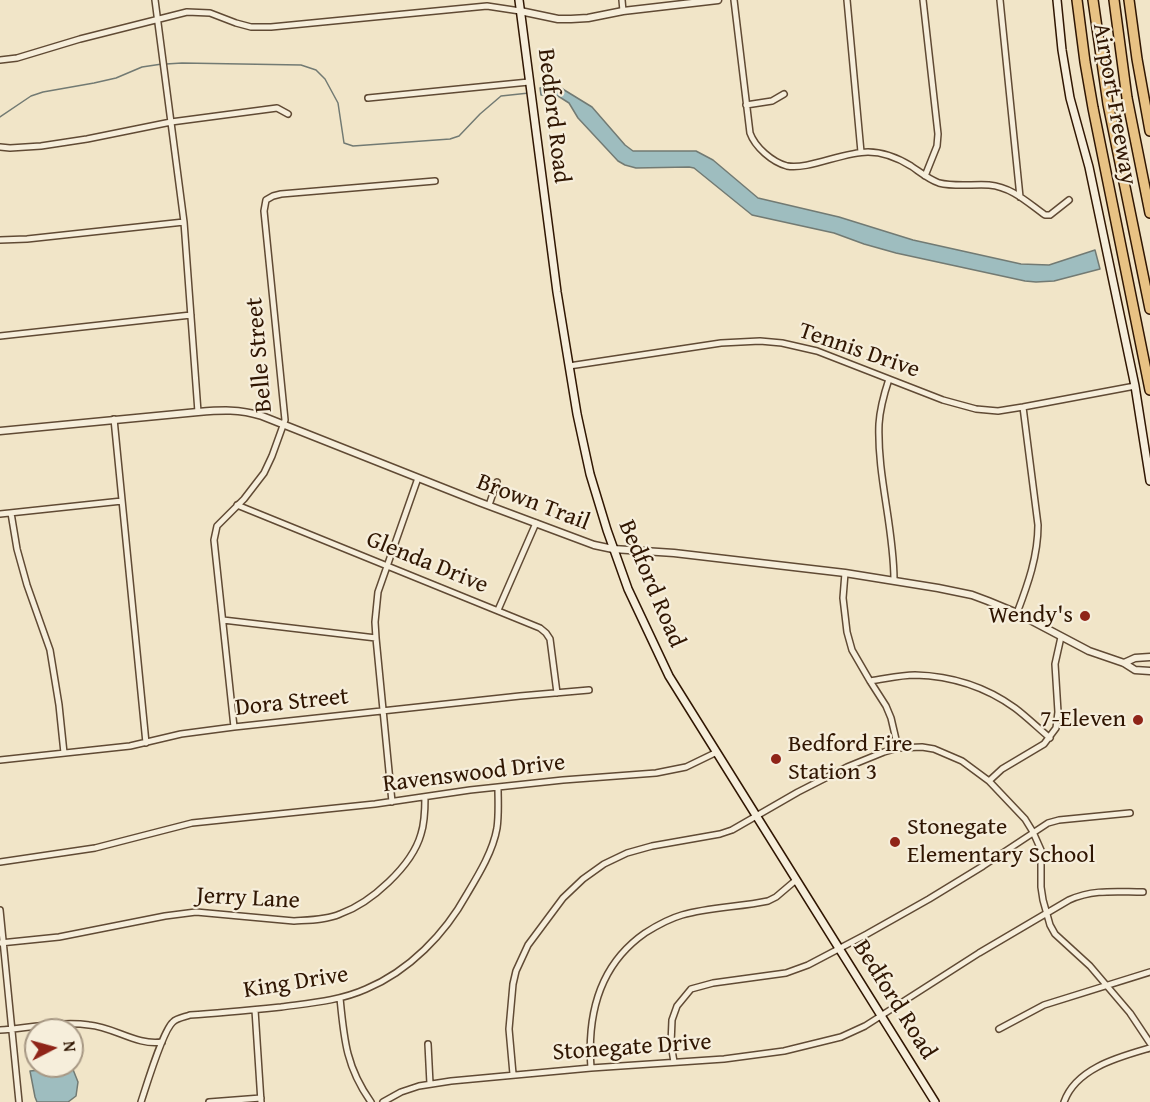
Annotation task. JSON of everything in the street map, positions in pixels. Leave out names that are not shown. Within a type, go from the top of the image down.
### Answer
[{"type":"highway","name":"Airport Freeway","points":[[1077,0],[1095,119],[1150,390]]},
{"type":"highway","points":[[1093,0],[1108,104],[1150,309]]},
{"type":"highway","points":[[1114,0],[1127,98],[1150,213]]},
{"type":"highway","name":"Airport Freeway","points":[[1129,0],[1150,131]]},
{"type":"main road","name":"Bedford Road","points":[[519,0],[568,366],[590,474],[613,549],[630,593],[669,676],[933,1099]]},
{"type":"main road","name":"Airport Freeway","points":[[1057,0],[1070,98],[1089,167],[1135,386],[1150,481]]},
{"type":"street","points":[[155,0],[184,222],[198,412]]},
{"type":"street","points":[[622,0],[623,10]]},
{"type":"street","points":[[0,60],[17,58],[157,18],[187,12],[210,13],[251,27],[271,27],[487,6],[558,19],[588,18],[623,10],[718,0]]},
{"type":"street","points":[[734,0],[750,133],[752,139],[765,153],[784,165],[806,165],[861,152],[879,153],[912,166],[924,176],[939,183],[990,185],[1011,191],[1045,215],[1050,215],[1069,200]]},
{"type":"street","points":[[847,0],[861,152]]},
{"type":"street","points":[[923,0],[938,135],[937,146],[924,176]]},
{"type":"street","points":[[1000,0],[1020,197]]},
{"type":"street","points":[[368,98],[529,85]]},
{"type":"street","points":[[746,105],[772,101],[784,94]]},
{"type":"street","points":[[0,147],[41,146],[171,122],[277,108],[288,114]]},
{"type":"street","name":"Belle Street","points":[[234,727],[215,533],[217,526],[254,487],[264,473],[284,424],[285,415],[264,211],[266,200],[281,194],[435,181]]},
{"type":"street","points":[[0,240],[184,222]]},
{"type":"street","points":[[0,336],[191,315]]},
{"type":"street","name":"Tennis Drive","points":[[568,366],[721,344],[760,341],[802,347],[943,400],[976,410],[998,411],[1135,386]]},
{"type":"street","points":[[889,379],[881,403],[879,442],[894,580]]},
{"type":"street","points":[[1017,614],[1033,568],[1038,537],[1023,407]]},
{"type":"street","name":"Brown Trail","points":[[0,431],[227,409],[246,411],[594,545],[613,549],[674,553],[845,573],[972,595],[1017,614],[1100,656],[1124,663],[1134,670],[1150,671]]},
{"type":"street","points":[[114,419],[146,743]]},
{"type":"street","points":[[392,802],[376,638],[376,602],[418,478]]},
{"type":"street","points":[[489,505],[497,482]]},
{"type":"street","points":[[0,514],[122,501]]},
{"type":"street","name":"Glenda Drive","points":[[237,505],[540,628],[546,633],[551,645],[557,693]]},
{"type":"street","points":[[11,513],[19,558],[52,660],[64,753]]},
{"type":"street","points":[[498,610],[536,523]]},
{"type":"street","points":[[845,573],[843,598],[847,632],[852,650],[886,706],[898,748]]},
{"type":"street","points":[[223,620],[376,638]]},
{"type":"street","points":[[989,781],[1002,769],[1044,744],[1056,728],[1055,664],[1061,637]]},
{"type":"street","points":[[1124,663],[1135,658],[1150,657]]},
{"type":"street","points":[[870,681],[914,675],[963,682],[1005,701],[1050,738]]},
{"type":"street","name":"Dora Street","points":[[0,760],[130,746],[181,734],[234,727],[589,690]]},
{"type":"street","points":[[513,1074],[509,1029],[513,984],[521,957],[563,898],[583,879],[604,864],[627,853],[652,846],[720,834],[741,826],[847,767],[898,748],[934,749],[962,761],[989,781],[1025,819],[1041,850],[1041,887],[1046,913],[1055,934],[1083,959],[1106,985],[1130,1013],[1150,1043]]},
{"type":"street","name":"Ravenswood Drive","points":[[0,862],[95,848],[192,823],[392,802],[498,787],[656,773],[686,767],[717,752]]},
{"type":"street","name":"King Drive","points":[[141,1102],[162,1042],[170,1025],[176,1019],[190,1015],[317,1003],[340,998],[366,989],[392,976],[416,959],[453,918],[482,869],[493,842],[498,819],[498,787]]},
{"type":"street","name":"Jerry Lane","points":[[2,943],[59,937],[196,912],[294,921],[339,915],[375,895],[390,881],[410,856],[421,834],[425,796]]},
{"type":"street","points":[[674,1062],[671,1037],[672,1020],[677,1006],[691,989],[713,983],[786,973],[808,965],[929,899],[1048,823],[1130,813]]},
{"type":"street","points":[[591,1068],[592,1024],[600,987],[619,956],[628,947],[657,925],[679,916],[768,901],[796,880]]},
{"type":"street","name":"Stonegate Drive","points":[[383,1102],[401,1092],[430,1084],[513,1074],[754,1056],[828,1041],[851,1033],[881,1016],[979,953],[1069,900],[1095,892],[1143,892]]},
{"type":"street","points":[[0,910],[18,1102]]},
{"type":"street","points":[[999,1029],[1044,1005],[1150,972]]},
{"type":"street","points":[[340,998],[349,1059],[355,1076],[371,1102]]},
{"type":"street","points":[[209,1102],[261,1100],[255,1010]]},
{"type":"street","points":[[0,1030],[91,1024],[148,1043],[162,1042]]},
{"type":"street","points":[[428,1044],[430,1084]]},
{"type":"street","points":[[1064,1102],[1075,1083],[1098,1066],[1150,1048]]},
{"type":"street","points":[[924,1102],[933,1099]]},
{"type":"water","points":[[540,88],[561,88],[592,107],[633,151],[696,151],[713,160],[758,198],[839,217],[913,240],[1021,264],[1049,265],[1095,250],[1100,269],[1054,281],[1025,281],[896,253],[834,233],[752,215],[694,168],[636,168],[618,161],[578,118],[569,103],[558,96],[541,95]]},
{"type":"water","points":[[31,1078],[76,1078],[76,1096],[68,1102],[37,1102]]},
{"type":"waterway","points":[[0,117],[31,96],[43,92],[116,78],[142,67],[162,64]]},
{"type":"waterway","points":[[166,64],[301,65],[316,70],[325,79],[338,103],[344,143],[353,146],[450,139],[459,136],[501,96],[529,93]]},
{"type":"place","name":"Wendy's","points":[[1085,616]]},
{"type":"place","name":"7-Eleven","points":[[1138,720]]},
{"type":"place","name":"Bedford Fire Station 3","points":[[776,759]]},
{"type":"place","name":"Stonegate Elementary School","points":[[895,842]]}]
